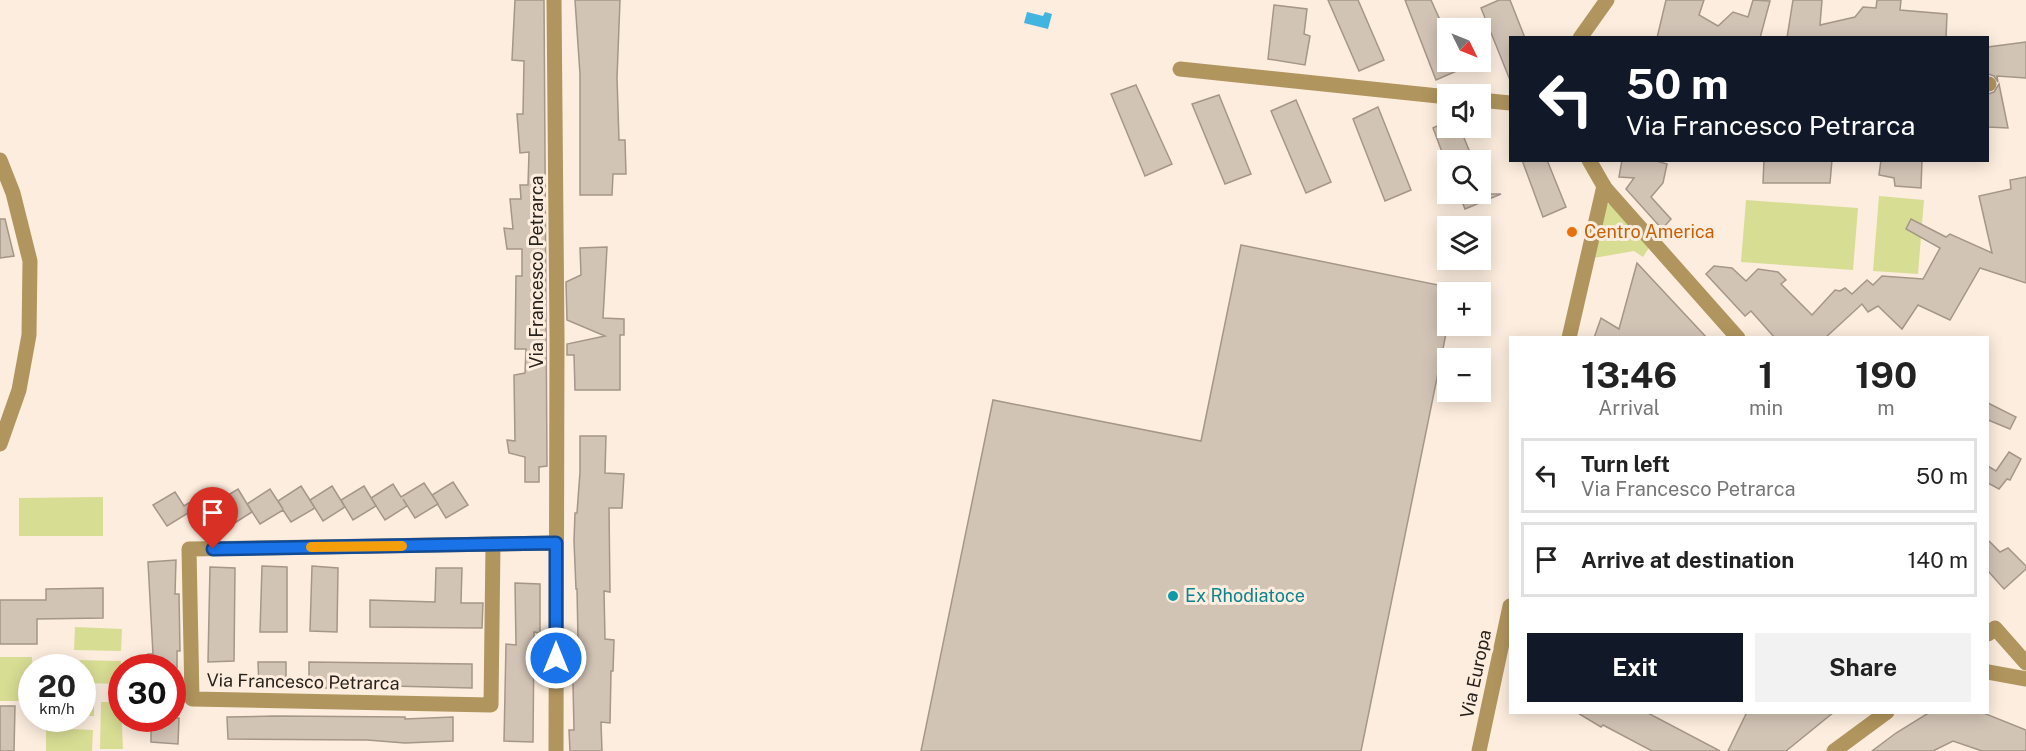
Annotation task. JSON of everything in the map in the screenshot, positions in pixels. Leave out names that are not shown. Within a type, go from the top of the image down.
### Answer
[{"type":"street","name":"Via Francesco Petrarca","points":[[554,0],[556,751]]},
{"type":"street","points":[[1581,36],[1607,0]]},
{"type":"street","points":[[1180,69],[1437,96]]},
{"type":"street","points":[[1491,101],[1509,103]]},
{"type":"street","points":[[0,160],[13,193],[30,261],[27,346],[19,390],[0,444]]},
{"type":"street","points":[[1590,162],[1604,187],[1736,336]]},
{"type":"street","points":[[1569,336],[1604,187]]},
{"type":"street","name":"Via Francesco Petrarca","points":[[493,544],[491,705],[192,699],[189,549],[493,544],[556,543]]},
{"type":"street","name":"Via Europa","points":[[1479,751],[1509,611]]},
{"type":"street","points":[[1990,627],[2026,663]]},
{"type":"street","points":[[1989,672],[2026,679]]},
{"type":"street","points":[[1833,751],[1884,714]]},
{"type":"green space","points":[[1879,196],[1924,200],[1918,274],[1873,271]]},
{"type":"green space","points":[[1746,200],[1858,208],[1853,270],[1741,262]]},
{"type":"green space","points":[[1611,204],[1650,246],[1643,257],[1634,251],[1594,258],[1604,205]]},
{"type":"green space","points":[[103,497],[103,536],[19,536],[19,498]]},
{"type":"green space","points":[[75,627],[122,629],[121,651],[74,650]]},
{"type":"green space","points":[[0,657],[18,657],[18,701],[0,701]]},
{"type":"green space","points":[[96,660],[108,661],[108,684],[96,683]]},
{"type":"green space","points":[[101,702],[108,702],[108,732],[122,732],[123,749],[100,749]]},
{"type":"green space","points":[[46,732],[93,732],[92,751],[46,751]]},
{"type":"water","points":[[1027,12],[1043,16],[1045,12],[1052,14],[1048,29],[1024,23]]},
{"type":"building","points":[[515,0],[544,0],[547,466],[539,467],[539,482],[525,482],[525,457],[509,453],[507,440],[515,441],[514,375],[525,373],[526,349],[515,349],[516,276],[522,276],[522,249],[507,249],[504,228],[513,229],[510,199],[521,199],[520,185],[528,185],[529,152],[520,153],[517,114],[523,114],[524,61],[512,60]]},
{"type":"building","points":[[575,0],[620,0],[617,78],[619,140],[625,140],[626,174],[613,174],[612,195],[580,195],[580,74]]},
{"type":"building","points":[[1328,0],[1358,0],[1384,60],[1359,71]]},
{"type":"building","points":[[1405,0],[1431,0],[1439,18],[1437,18],[1437,72],[1454,72],[1436,80]]},
{"type":"building","points":[[1499,0],[1510,0],[1524,36],[1509,36],[1509,78],[1491,33],[1491,18],[1485,18],[1481,8]]},
{"type":"building","points":[[1666,0],[1704,0],[1699,15],[1718,26],[1733,12],[1748,17],[1753,0],[1770,1],[1761,36],[1657,36]]},
{"type":"building","points":[[1793,0],[1822,0],[1820,25],[1855,17],[1863,7],[1876,8],[1877,0],[1901,0],[1900,10],[1947,14],[1946,36],[1787,36]]},
{"type":"building","points":[[1274,5],[1307,9],[1304,34],[1310,36],[1305,65],[1268,59]]},
{"type":"building","points":[[2026,42],[2026,78],[1997,76],[1998,82],[1994,76],[1989,74],[1989,47]]},
{"type":"building","points":[[1999,84],[2008,128],[1989,127],[1989,94],[1994,92]]},
{"type":"building","points":[[1136,85],[1172,164],[1145,176],[1111,94]]},
{"type":"building","points":[[1219,95],[1251,174],[1225,184],[1192,104]]},
{"type":"building","points":[[1296,100],[1331,182],[1306,193],[1271,111]]},
{"type":"building","points":[[1378,107],[1411,190],[1385,201],[1353,119]]},
{"type":"building","points":[[1437,126],[1437,138],[1464,138],[1469,150],[1441,150],[1433,128]]},
{"type":"building","points":[[1523,162],[1548,162],[1566,207],[1543,217]]},
{"type":"building","points":[[1622,162],[1667,164],[1663,183],[1651,197],[1671,219],[1662,229],[1626,189],[1634,178],[1619,177]]},
{"type":"building","points":[[1764,162],[1832,162],[1830,183],[1763,183]]},
{"type":"building","points":[[1881,162],[1922,162],[1921,188],[1895,186],[1894,178],[1879,175]]},
{"type":"building","points":[[2026,177],[2026,283],[1980,268],[1950,320],[1918,305],[1902,329],[1878,306],[1868,312],[1862,304],[1827,336],[1773,336],[1751,311],[1745,316],[1706,274],[1714,266],[1732,268],[1746,281],[1758,269],[1778,272],[1786,280],[1781,284],[1812,315],[1835,290],[1840,291],[1845,288],[1852,294],[1867,280],[1873,285],[1882,276],[1923,279],[1940,248],[1906,229],[1911,219],[1946,237],[1950,234],[1992,253],[1979,196],[2011,189],[2010,180]]},
{"type":"building","points":[[1463,204],[1477,204],[1465,209]]},
{"type":"building","points":[[0,219],[5,219],[14,256],[0,258]]},
{"type":"building","name":"Ex Rhodiatoce","points":[[1241,245],[1437,285],[1437,336],[1446,336],[1443,348],[1437,348],[1437,378],[1361,751],[921,751],[993,400],[1201,441]]},
{"type":"building","points":[[607,247],[603,318],[624,319],[624,335],[620,335],[620,390],[575,390],[574,355],[567,355],[567,344],[605,336],[567,320],[566,282],[581,275],[580,248]]},
{"type":"building","points":[[1637,263],[1705,336],[1595,336],[1601,318],[1619,329]]},
{"type":"building","points":[[1989,404],[2016,417],[2010,429],[1989,420]]},
{"type":"building","points":[[580,436],[606,436],[605,473],[624,474],[622,508],[609,508],[610,592],[604,591],[605,639],[614,640],[610,723],[601,722],[602,751],[570,751],[569,730],[574,730],[572,638],[578,639],[574,541],[580,472]]},
{"type":"building","points":[[2009,452],[2021,459],[2010,480],[2007,479],[1999,489],[1989,484],[1989,467],[1996,471]]},
{"type":"building","points":[[453,482],[468,505],[446,518],[432,495]]},
{"type":"building","points":[[424,483],[438,504],[415,518],[403,499],[407,506],[385,520],[371,498],[393,484],[401,497]]},
{"type":"building","points":[[301,486],[315,508],[291,522],[283,510],[260,524],[247,504],[270,489],[283,509],[278,501]]},
{"type":"building","points":[[332,486],[345,507],[323,521],[310,500]]},
{"type":"building","points":[[364,486],[376,506],[353,520],[341,500]]},
{"type":"building","points":[[238,489],[252,512],[230,526],[215,503]]},
{"type":"building","points":[[208,491],[220,511],[196,526],[188,513],[167,526],[153,505],[175,492],[184,506]]},
{"type":"building","points":[[1989,541],[2000,552],[2008,548],[2026,566],[2026,569],[2004,589],[1989,572]]},
{"type":"building","points":[[176,560],[175,594],[179,594],[180,651],[177,651],[177,654],[153,654],[148,562]]},
{"type":"building","points":[[262,566],[287,567],[287,632],[260,632]]},
{"type":"building","points":[[312,566],[338,568],[337,632],[310,631]]},
{"type":"building","points":[[210,567],[235,568],[234,661],[208,662]]},
{"type":"building","points":[[436,568],[462,568],[461,603],[483,603],[482,628],[370,627],[370,600],[435,602]]},
{"type":"building","points":[[515,583],[540,584],[540,633],[534,632],[533,742],[504,741],[506,644],[516,645]]},
{"type":"building","points":[[103,588],[103,618],[37,619],[37,644],[0,644],[0,600],[46,600],[46,589]]},
{"type":"building","points":[[258,662],[286,662],[286,688],[259,687]]},
{"type":"building","points":[[309,662],[472,664],[472,688],[391,686],[391,688],[309,688]]},
{"type":"building","points":[[0,706],[15,706],[14,751],[0,751]]},
{"type":"building","points":[[1579,714],[1650,714],[1720,751],[1652,751],[1603,725],[1601,727]]},
{"type":"building","points":[[1746,714],[1832,714],[1786,751],[1728,751]]},
{"type":"building","points":[[1927,714],[1986,714],[2026,730],[2026,751],[1982,751],[1953,741],[1933,751],[1872,751]]},
{"type":"building","points":[[227,717],[405,717],[405,719],[453,717],[453,741],[405,743],[367,740],[228,739]]},
{"type":"building","points":[[151,732],[178,732],[178,744],[151,742]]},
{"type":"slow traffic","points":[[311,547],[402,546]]},
{"type":"place","name":"Centro America","points":[[1572,232]]},
{"type":"place","name":"Ex Rhodiatoce","points":[[1173,596]]},
{"type":"route","points":[[213,549],[556,543],[556,658]]}]
